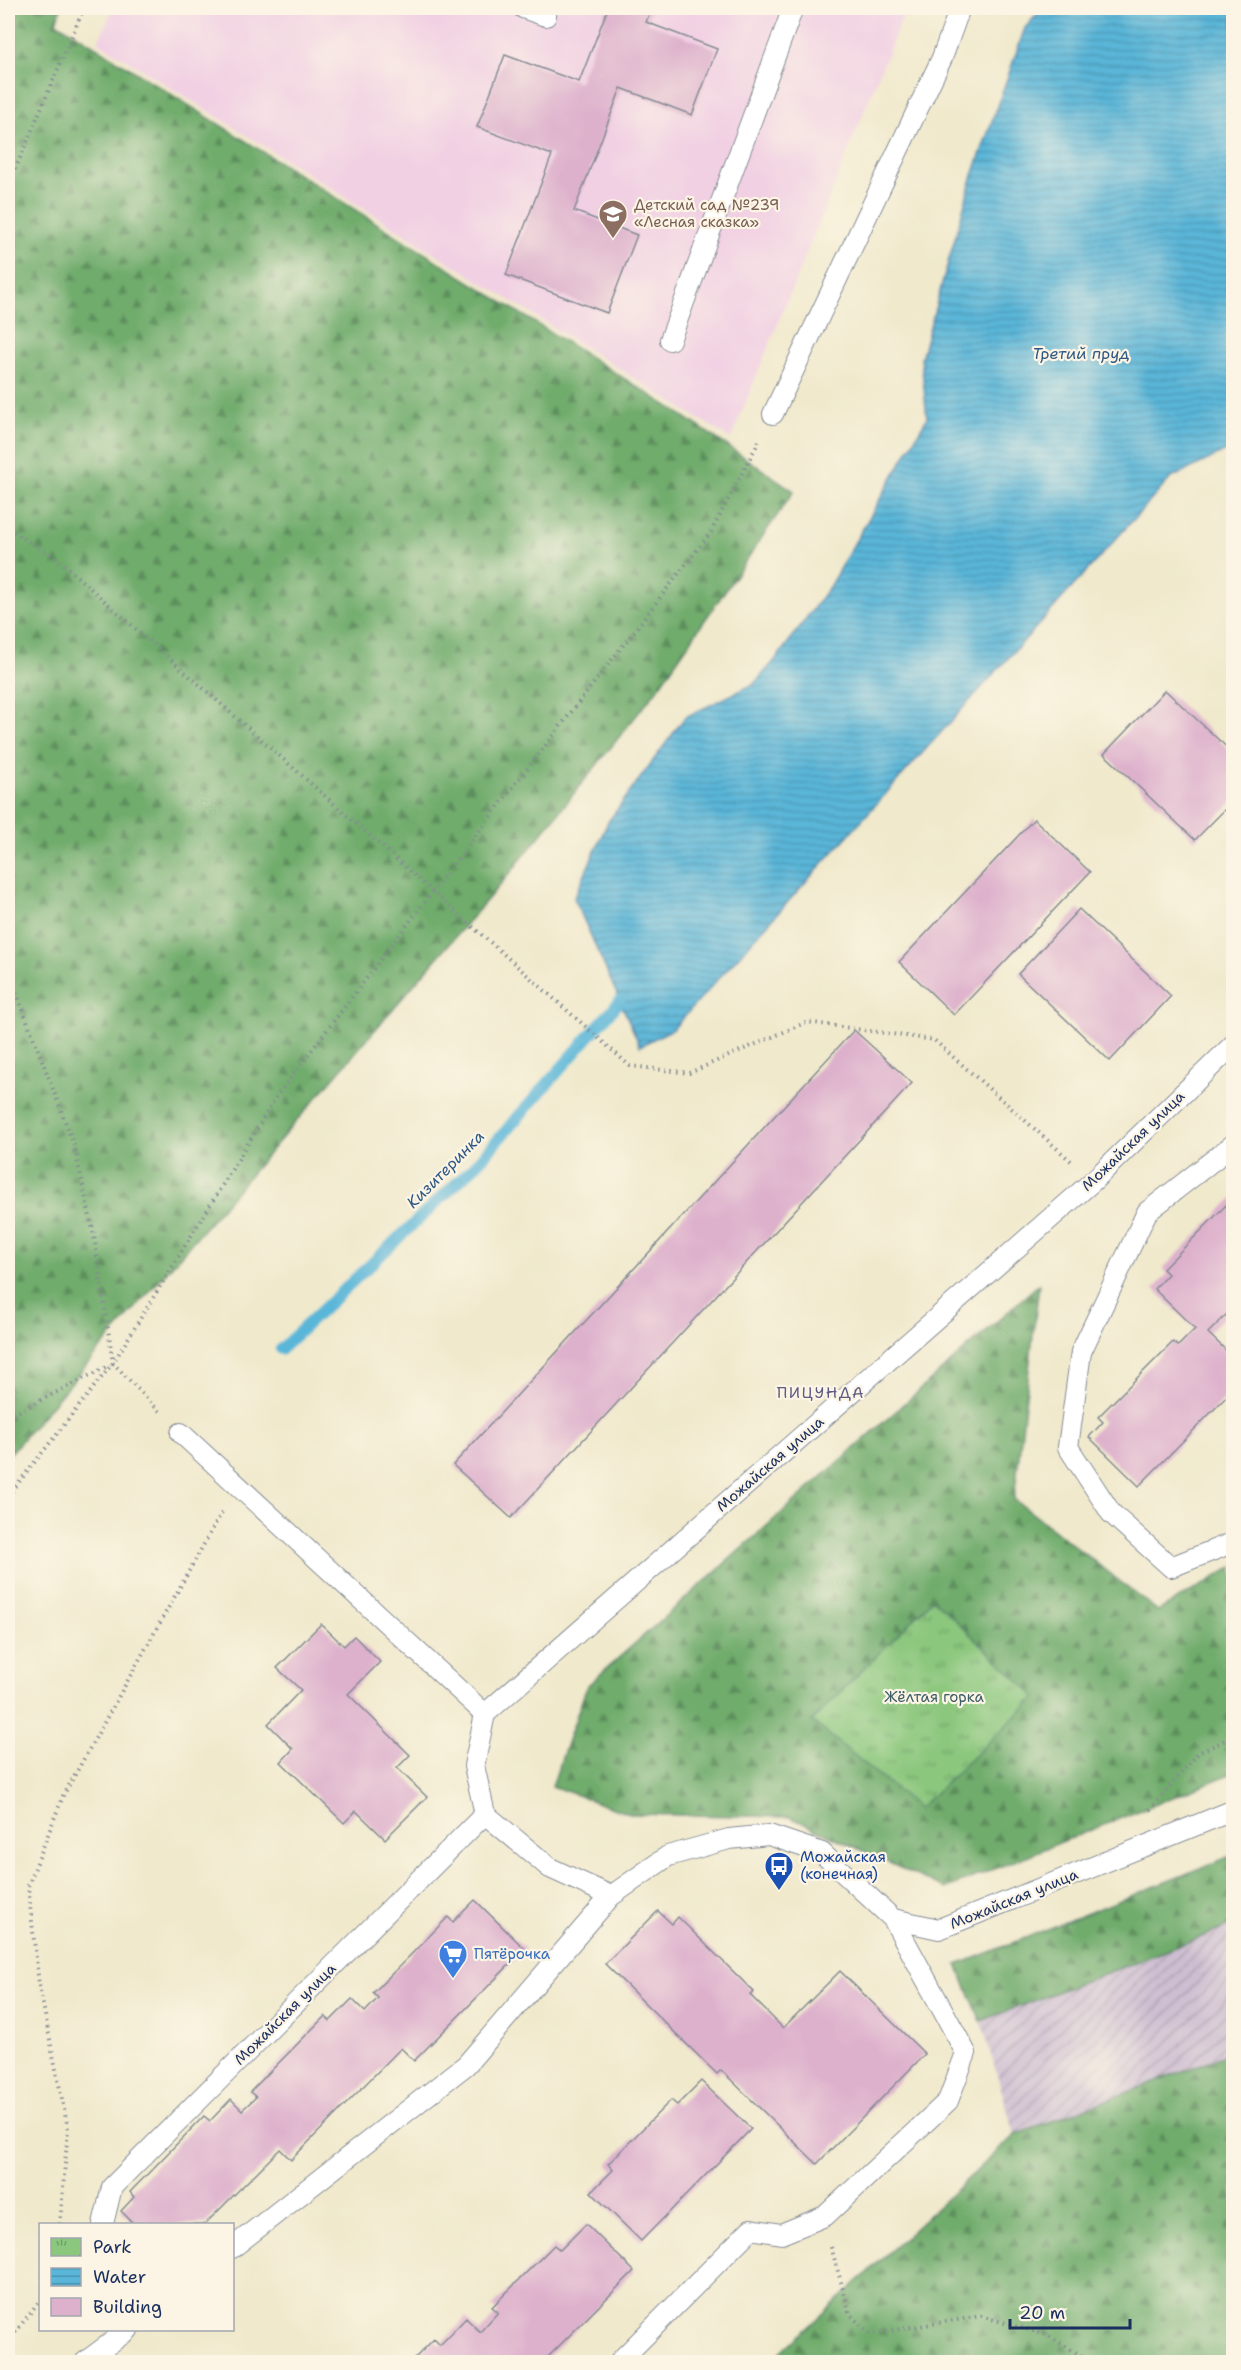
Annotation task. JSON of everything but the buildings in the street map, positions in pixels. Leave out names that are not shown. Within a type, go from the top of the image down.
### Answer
[{"type":"lane","points":[[523,8],[546,16]]},
{"type":"lane","points":[[670,340],[793,8]]},
{"type":"lane","points":[[773,414],[942,58],[960,8]]},
{"type":"lane","name":"Можайская улица","points":[[485,1714],[1094,1181],[1233,1044]]},
{"type":"lane","points":[[1233,1144],[1147,1212],[1081,1352],[1068,1447],[1111,1513],[1172,1567],[1233,1542]]},
{"type":"lane","points":[[181,1433],[485,1714],[474,1766],[485,1814],[550,1868],[611,1896]]},
{"type":"lane","name":"Можайская улица","points":[[893,1919],[939,1929],[1233,1810]]},
{"type":"lane","name":"Можайская улица","points":[[103,2223],[112,2187],[485,1814]]},
{"type":"lane","points":[[234,2246],[466,2065],[611,1896],[668,1856],[729,1839],[769,1835],[822,1853],[893,1919],[966,2053],[948,2101],[825,2216],[781,2234],[751,2229],[619,2362]]},
{"type":"lane","points":[[90,2361],[127,2331]]},
{"type":"path","points":[[8,186],[84,8]]},
{"type":"path","points":[[8,1496],[113,1363],[279,1093],[711,532],[773,414]]},
{"type":"path","points":[[8,529],[56,558],[630,1066],[689,1072],[807,1022],[934,1040],[1094,1181]]},
{"type":"path","points":[[8,970],[74,1145],[94,1235],[113,1363],[181,1433]]},
{"type":"path","points":[[8,1417],[113,1363]]},
{"type":"path","points":[[60,2223],[68,2128],[39,1985],[28,1886],[63,1796],[237,1485]]},
{"type":"path","points":[[1145,1816],[1198,1753],[1233,1736]]},
{"type":"path","points":[[825,2216],[834,2261],[850,2314],[870,2334],[981,2316],[1047,2335],[1092,2362]]},
{"type":"path","points":[[8,2342],[39,2301]]},
{"type":"shaded area","name":"Детский сад №239 «Лесная сказка»","points":[[113,8],[906,8],[731,439],[98,42]]},
{"type":"shaded area","points":[[1233,1925],[1233,2052],[1015,2135],[981,2021]]},
{"type":"green space","points":[[8,8],[61,8],[56,22],[671,408],[794,491],[656,691],[511,872],[8,1456]]},
{"type":"green space","points":[[1039,1284],[1014,1499],[1158,1611],[1233,1567],[1233,1773],[945,1889],[790,1817],[629,1814],[552,1786],[587,1686]]},
{"type":"green space","name":"Жёлтая горка","points":[[933,1599],[1036,1697],[919,1808],[812,1721]]},
{"type":"green space","points":[[1233,1855],[1233,1925],[981,2021],[957,1965]]},
{"type":"green space","points":[[1233,2052],[1233,2362],[771,2362],[1015,2135]]},
{"type":"water","name":"Третий пруд","points":[[1043,8],[1233,8],[1233,450],[1226,451],[1171,478],[673,1029],[640,1046],[574,898],[608,822],[685,717],[754,684],[777,658],[829,587],[927,418],[921,358],[972,178],[1025,28]]},
{"type":"waterway","name":"Кизитеринка","points":[[281,1349],[475,1166],[620,1001]]},
{"type":"place","name":"Детский сад №239 «Лесная сказка»","points":[[613,240]]},
{"type":"place","name":"Можайская (конечная)","points":[[779,1892]]},
{"type":"place","name":"Пятёрочка","points":[[453,1980]]},
{"type":"district","name":"ПИЦУНДА","points":[[821,1392]]}]
